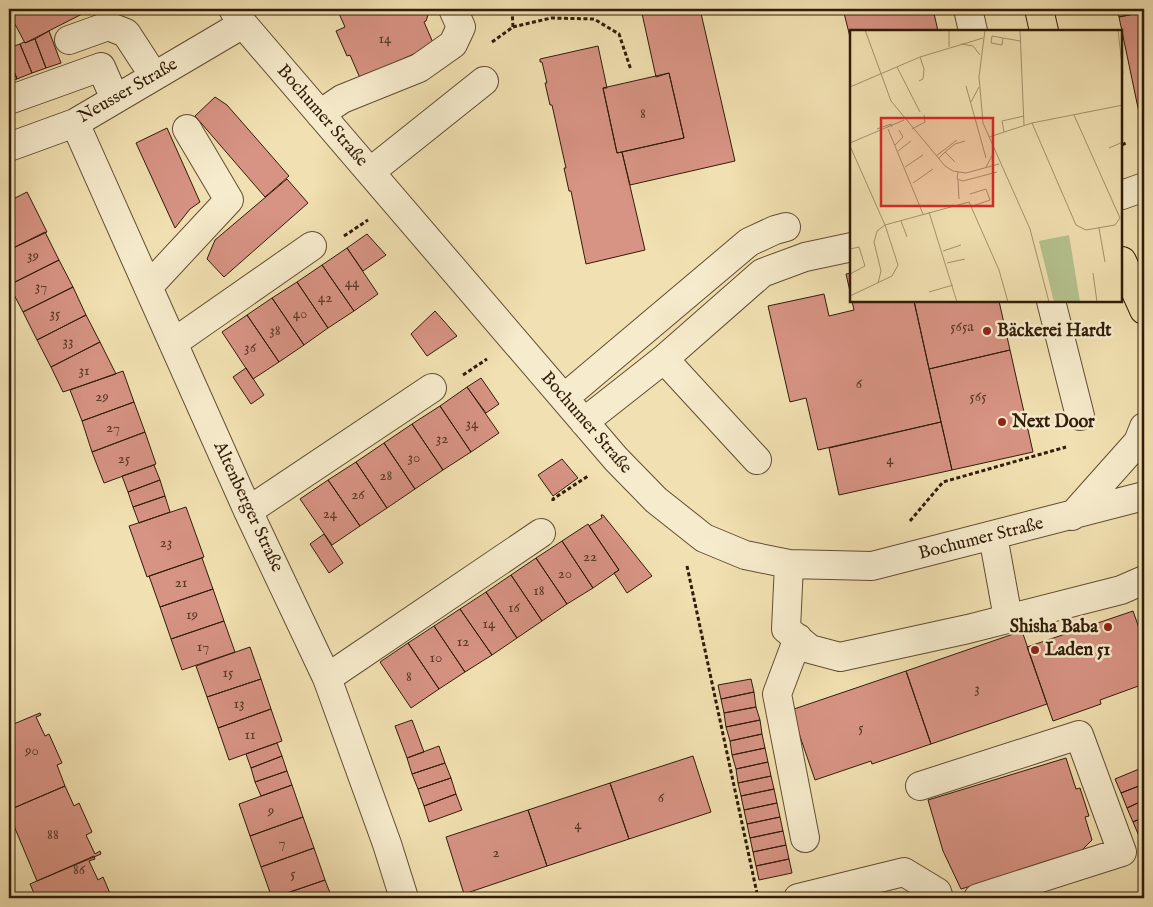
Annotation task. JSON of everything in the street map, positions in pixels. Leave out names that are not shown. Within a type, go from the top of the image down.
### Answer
[{"type":"main road","points":[[1039,9],[1044,30]]},
{"type":"main road","points":[[1123,266],[1144,310]]},
{"type":"street","points":[[320,114],[342,99],[419,68],[452,44],[461,27],[453,9]]},
{"type":"street","points":[[968,9],[973,30]]},
{"type":"street","name":"Bochumer Straße","points":[[238,16],[616,458],[656,500],[704,538],[745,554],[789,564],[872,566],[1144,496]]},
{"type":"street","name":"Neusser Straße","points":[[9,147],[75,123],[154,76],[238,16]]},
{"type":"street","points":[[69,40],[108,26],[126,33],[154,76]]},
{"type":"street","points":[[9,100],[101,67],[115,99]]},
{"type":"street","points":[[370,172],[484,81]]},
{"type":"street","name":"Altenberger Straße","points":[[75,123],[248,511],[327,678],[387,844],[404,898]]},
{"type":"street","points":[[148,286],[229,200],[187,129]]},
{"type":"street","points":[[1123,195],[1144,187]]},
{"type":"street","points":[[564,398],[749,242],[774,230],[786,227]]},
{"type":"street","points":[[173,343],[312,246]]},
{"type":"street","points":[[584,422],[664,359],[762,273],[805,257],[850,247]]},
{"type":"street","points":[[1051,302],[1080,416]]},
{"type":"street","points":[[664,359],[757,460]]},
{"type":"street","points":[[248,511],[432,388]]},
{"type":"street","points":[[1072,516],[1138,442],[1144,427]]},
{"type":"street","points":[[327,678],[541,533]]},
{"type":"street","points":[[993,536],[1008,618]]},
{"type":"street","points":[[789,564],[786,629],[810,649],[840,657],[1121,590],[1144,580]]},
{"type":"street","points":[[798,638],[776,694],[805,838]]},
{"type":"street","points":[[920,786],[1079,735],[1093,798],[1122,852],[978,898]]},
{"type":"street","points":[[798,898],[904,872],[937,892],[940,898]]},
{"type":"path","points":[[513,27],[551,18],[594,18],[619,34],[631,70]]},
{"type":"path","points":[[312,246],[338,239],[396,202]]},
{"type":"path","points":[[432,388],[455,381],[515,341]]},
{"type":"path","points":[[907,524],[943,482],[1068,447]]},
{"type":"path","points":[[575,485],[581,480]]},
{"type":"path","points":[[704,538],[686,561],[758,898]]},
{"type":"building","points":[[9,9],[84,9],[86,12],[25,43],[9,13]]},
{"type":"building","points":[[337,9],[425,9],[428,15],[424,22],[434,45],[360,78],[350,55],[347,56],[336,31],[345,27]]},
{"type":"building","points":[[641,9],[700,9],[735,161],[630,185],[622,152],[684,138],[669,73],[656,77]]},
{"type":"building","points":[[843,9],[933,9],[938,30],[850,30],[850,37]]},
{"type":"building","points":[[1117,9],[1144,9],[1144,12],[1119,17]]},
{"type":"building","points":[[1144,12],[1144,127],[1142,127],[1119,17]]},
{"type":"building","points":[[49,31],[61,63],[46,68],[35,39]]},
{"type":"building","points":[[35,39],[46,68],[32,73],[20,44]]},
{"type":"building","points":[[20,44],[32,73],[17,79],[9,58],[9,48]]},
{"type":"building","points":[[598,46],[607,88],[603,88],[617,153],[622,152],[645,250],[586,264],[552,105],[550,105],[545,83],[547,83],[540,59]]},
{"type":"building","points":[[9,58],[17,79],[9,82]]},
{"type":"building","points":[[669,73],[684,138],[617,153],[603,88]]},
{"type":"building","points":[[215,97],[227,105],[289,176],[265,197],[195,116]]},
{"type":"building","points":[[167,128],[200,202],[190,209],[175,228],[136,143]]},
{"type":"building","points":[[287,179],[308,203],[224,277],[207,259],[215,240]]},
{"type":"building","points":[[27,192],[47,232],[9,250],[9,201]]},
{"type":"building","points":[[45,232],[59,260],[9,285],[9,250]]},
{"type":"building","points":[[367,234],[386,255],[363,271],[347,248]]},
{"type":"building","points":[[347,248],[378,294],[354,311],[322,265]]},
{"type":"building","points":[[59,260],[73,287],[23,312],[9,285]]},
{"type":"building","points":[[322,265],[354,311],[328,328],[297,282]]},
{"type":"building","points":[[850,273],[850,291],[846,274]]},
{"type":"building","points":[[297,282],[328,328],[304,345],[272,298]]},
{"type":"building","points":[[73,287],[86,315],[37,340],[23,312]]},
{"type":"building","points":[[824,294],[829,316],[854,310],[852,302],[914,302],[941,422],[818,450],[806,398],[790,402],[768,306]]},
{"type":"building","points":[[272,298],[304,345],[279,362],[247,315]]},
{"type":"building","points":[[914,302],[999,302],[1010,350],[929,369]]},
{"type":"building","points":[[435,311],[457,336],[427,356],[411,334]]},
{"type":"building","points":[[86,315],[100,342],[51,367],[37,340]]},
{"type":"building","points":[[247,315],[279,362],[253,379],[222,332]]},
{"type":"building","points":[[100,342],[116,374],[63,392],[51,367]]},
{"type":"building","points":[[1010,350],[1033,452],[952,470],[929,369]]},
{"type":"building","points":[[246,368],[264,395],[251,404],[233,377]]},
{"type":"building","points":[[123,371],[134,402],[82,421],[70,390]]},
{"type":"building","points":[[481,378],[499,404],[486,413],[467,387]]},
{"type":"building","points":[[467,387],[499,433],[471,452],[440,406]]},
{"type":"building","points":[[134,402],[145,432],[92,452],[82,421]]},
{"type":"building","points":[[440,406],[471,452],[443,470],[412,424]]},
{"type":"building","points":[[941,422],[952,470],[839,495],[829,448]]},
{"type":"building","points":[[412,424],[443,470],[415,489],[384,443]]},
{"type":"building","points":[[145,432],[156,464],[104,483],[92,452]]},
{"type":"building","points":[[384,443],[415,489],[387,508],[356,462]]},
{"type":"building","points":[[562,459],[578,478],[553,496],[538,475]]},
{"type":"building","points":[[356,462],[387,508],[360,526],[328,480]]},
{"type":"building","points":[[154,465],[160,480],[128,492],[122,476]]},
{"type":"building","points":[[160,480],[165,496],[133,507],[128,492]]},
{"type":"building","points":[[328,480],[360,526],[332,545],[300,499]]},
{"type":"building","points":[[165,496],[170,512],[139,523],[133,507]]},
{"type":"building","points":[[186,507],[204,557],[147,577],[129,526]]},
{"type":"building","points":[[601,515],[603,515],[652,576],[627,593],[614,573],[619,570],[589,526],[602,518]]},
{"type":"building","points":[[588,524],[619,570],[593,588],[562,541]]},
{"type":"building","points":[[324,534],[343,563],[329,573],[310,544]]},
{"type":"building","points":[[562,541],[593,588],[567,604],[536,558]]},
{"type":"building","points":[[202,558],[213,589],[160,607],[149,576]]},
{"type":"building","points":[[536,558],[567,604],[542,621],[511,575]]},
{"type":"building","points":[[511,575],[542,621],[517,638],[486,592]]},
{"type":"building","points":[[213,589],[224,621],[171,639],[160,607]]},
{"type":"building","points":[[486,592],[517,638],[492,655],[460,609]]},
{"type":"building","points":[[460,609],[492,655],[465,672],[434,626]]},
{"type":"building","points":[[1133,611],[1144,642],[1144,684],[1100,700],[1101,704],[1053,721],[1027,647]]},
{"type":"building","points":[[224,621],[235,652],[182,670],[171,639]]},
{"type":"building","points":[[434,626],[465,672],[439,689],[408,643]]},
{"type":"building","points":[[1022,631],[1047,704],[931,744],[906,671]]},
{"type":"building","points":[[408,643],[439,689],[411,708],[380,662]]},
{"type":"building","points":[[250,647],[261,679],[207,697],[196,666]]},
{"type":"building","points":[[906,671],[931,744],[872,764],[871,761],[815,780],[791,710]]},
{"type":"building","points":[[261,679],[271,709],[218,728],[207,697]]},
{"type":"building","points":[[751,679],[754,692],[721,699],[718,685]]},
{"type":"building","points":[[754,692],[756,707],[724,713],[721,699]]},
{"type":"building","points":[[756,707],[760,720],[726,727],[724,713]]},
{"type":"building","points":[[271,709],[282,741],[229,760],[218,728]]},
{"type":"building","points":[[40,713],[41,715],[36,717],[45,736],[49,734],[62,763],[57,765],[65,786],[9,810],[9,726]]},
{"type":"building","points":[[412,720],[424,752],[407,758],[395,726]]},
{"type":"building","points":[[760,720],[762,734],[730,741],[726,727]]},
{"type":"building","points":[[762,734],[765,748],[732,755],[730,741]]},
{"type":"building","points":[[277,743],[282,756],[251,768],[246,754]]},
{"type":"building","points":[[439,746],[445,763],[412,774],[407,758]]},
{"type":"building","points":[[765,748],[768,762],[736,769],[732,755]]},
{"type":"building","points":[[282,756],[287,771],[255,782],[251,768]]},
{"type":"building","points":[[693,756],[711,812],[629,839],[610,783]]},
{"type":"building","points":[[1066,758],[1076,789],[1080,788],[1089,816],[1085,817],[1092,840],[1078,854],[961,889],[943,851],[928,800]]},
{"type":"building","points":[[768,762],[771,776],[738,783],[736,769]]},
{"type":"building","points":[[445,763],[451,778],[418,789],[412,774]]},
{"type":"building","points":[[1144,767],[1144,784],[1121,793],[1115,779]]},
{"type":"building","points":[[287,771],[292,785],[261,796],[255,782]]},
{"type":"building","points":[[771,776],[774,789],[741,796],[738,783]]},
{"type":"building","points":[[451,778],[456,794],[424,806],[418,789]]},
{"type":"building","points":[[610,783],[629,839],[547,866],[528,810]]},
{"type":"building","points":[[1144,784],[1144,800],[1127,808],[1121,793]]},
{"type":"building","points":[[292,785],[303,817],[250,836],[239,804]]},
{"type":"building","points":[[65,786],[74,806],[79,803],[92,832],[86,835],[95,854],[100,851],[101,854],[37,881],[9,810]]},
{"type":"building","points":[[774,789],[777,803],[744,810],[741,796]]},
{"type":"building","points":[[456,794],[462,810],[429,822],[424,806]]},
{"type":"building","points":[[1144,800],[1144,817],[1133,822],[1127,808]]},
{"type":"building","points":[[777,803],[780,817],[747,824],[744,810]]},
{"type":"building","points":[[528,810],[547,866],[464,894],[446,837]]},
{"type":"building","points":[[303,817],[314,848],[261,867],[250,836]]},
{"type":"building","points":[[780,817],[783,831],[750,838],[747,824]]},
{"type":"building","points":[[1144,817],[1144,834],[1139,836],[1133,822]]},
{"type":"building","points":[[783,831],[786,845],[753,852],[750,838]]},
{"type":"building","points":[[786,845],[789,859],[756,866],[753,852]]},
{"type":"building","points":[[314,848],[325,880],[272,898],[261,867]]},
{"type":"building","points":[[94,856],[95,859],[89,861],[98,880],[103,877],[112,898],[36,898],[30,884]]},
{"type":"building","points":[[789,859],[792,873],[759,880],[756,866]]},
{"type":"building","points":[[325,880],[332,898],[273,898]]},
{"type":"place","name":"Bäckerei Hardt","points":[[987,331]]},
{"type":"place","name":"Next Door","points":[[1002,422]]},
{"type":"place","name":"Shisha Baba","points":[[1108,627]]},
{"type":"place","name":"Laden 51","points":[[1035,650]]}]
